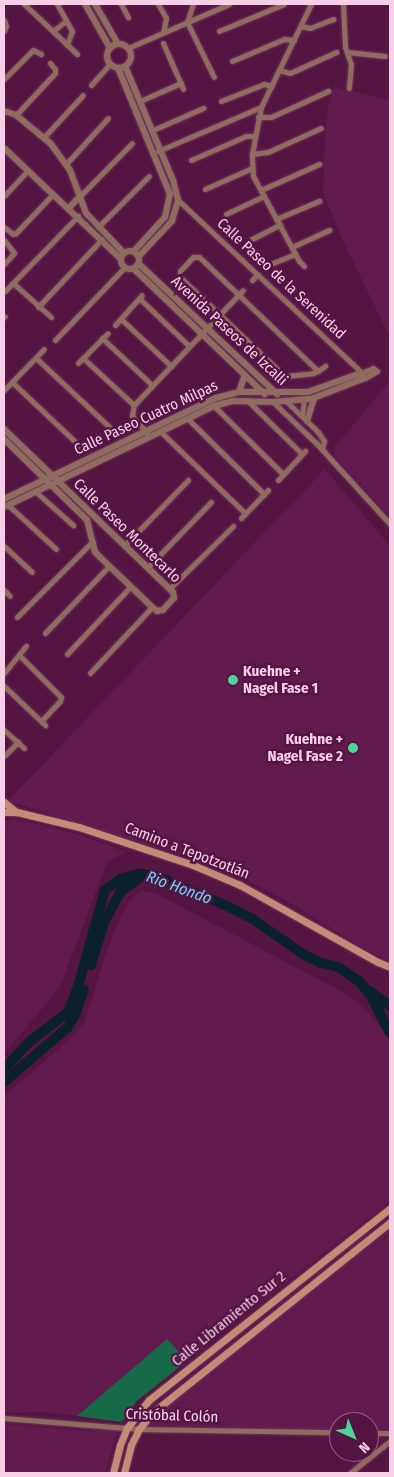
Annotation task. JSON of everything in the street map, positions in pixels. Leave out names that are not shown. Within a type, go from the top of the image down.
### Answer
[{"type":"main road","name":"Camino a Tepotzotlán","points":[[5,808],[102,834],[193,865],[240,885],[390,967]]},
{"type":"main road","name":"Calle Libramiento Sur 2","points":[[113,1473],[120,1445],[127,1428],[142,1407],[376,1219],[390,1210]]},
{"type":"main road","points":[[376,1219],[383,1228]]},
{"type":"main road","name":"Calle Libramiento Sur 2","points":[[124,1473],[131,1445],[139,1429],[152,1413],[390,1222]]},
{"type":"main road","points":[[263,1309],[270,1318]]},
{"type":"main road","points":[[187,1370],[194,1378]]},
{"type":"street","points":[[24,4],[77,54]]},
{"type":"street","points":[[57,4],[72,35],[68,44]]},
{"type":"street","points":[[85,4],[110,48],[107,58],[110,64],[121,67],[140,101],[174,180],[178,200],[172,221],[136,253],[123,256]]},
{"type":"street","points":[[95,4],[118,44],[128,48],[220,5],[229,4]]},
{"type":"street","points":[[121,4],[128,18]]},
{"type":"street","points":[[158,4],[166,18],[163,33]]},
{"type":"street","points":[[193,4],[187,22],[214,78]]},
{"type":"street","points":[[219,31],[284,4]]},
{"type":"street","points":[[304,266],[295,254],[260,190],[252,168],[252,154],[261,107],[311,4]]},
{"type":"street","points":[[343,4],[344,47],[351,64],[348,88]]},
{"type":"street","points":[[301,26],[310,28],[333,19]]},
{"type":"street","points":[[4,20],[5,28]]},
{"type":"street","points":[[53,31],[66,21]]},
{"type":"street","points":[[232,61],[284,39],[294,40]]},
{"type":"street","points":[[140,101],[182,86],[163,43]]},
{"type":"street","points":[[110,48],[118,44]]},
{"type":"street","points":[[121,67],[130,60],[128,48]]},
{"type":"street","points":[[4,79],[33,50],[41,54]]},
{"type":"street","points":[[279,70],[290,73],[336,52]]},
{"type":"street","points":[[347,52],[385,56]]},
{"type":"street","points":[[16,115],[56,71],[50,63]]},
{"type":"street","points":[[91,85],[110,64]]},
{"type":"street","points":[[56,340],[124,268],[136,267],[136,253],[160,225],[169,207],[170,194],[121,67]]},
{"type":"street","points":[[221,101],[264,84],[272,86]]},
{"type":"street","points":[[258,117],[271,117],[328,90]]},
{"type":"street","points":[[44,137],[83,95]]},
{"type":"street","points":[[154,153],[261,107]]},
{"type":"street","points":[[153,130],[203,108]]},
{"type":"street","points":[[4,111],[16,115],[44,137],[66,164],[86,212],[123,256],[124,268]]},
{"type":"street","points":[[66,164],[108,118]]},
{"type":"street","points":[[252,154],[268,152],[321,128]]},
{"type":"street","points":[[191,160],[246,136],[256,136]]},
{"type":"street","points":[[69,208],[132,143]]},
{"type":"street","points":[[4,148],[102,239],[123,256]]},
{"type":"street","points":[[260,190],[319,164]]},
{"type":"street","points":[[205,189],[252,168]]},
{"type":"street","points":[[4,196],[28,170]]},
{"type":"street","points":[[98,227],[149,176]]},
{"type":"street","points":[[4,227],[13,234],[54,194]]},
{"type":"street","points":[[226,214],[264,196]]},
{"type":"street","name":"Calle Paseo de la Serenidad","points":[[178,200],[258,274],[363,376]]},
{"type":"street","points":[[276,219],[320,201]]},
{"type":"street","points":[[5,291],[78,216]]},
{"type":"street","points":[[250,240],[280,225]]},
{"type":"street","points":[[292,247],[330,230]]},
{"type":"street","points":[[38,307],[102,239]]},
{"type":"street","points":[[4,240],[14,253],[4,264]]},
{"type":"street","points":[[273,263],[295,254]]},
{"type":"street","points":[[318,371],[241,292],[199,257],[193,257],[180,271],[179,275],[281,373],[286,376],[318,371],[325,366]]},
{"type":"street","name":"Avenida Paseos de Izcalli","points":[[136,267],[207,327],[304,418],[322,438],[322,449]]},
{"type":"street","name":"Avenida Paseos de Izcalli","points":[[136,267],[273,402]]},
{"type":"street","points":[[252,280],[258,274]]},
{"type":"street","points":[[13,283],[51,318]]},
{"type":"street","points":[[151,437],[132,416],[134,405],[241,292]]},
{"type":"street","points":[[115,325],[141,297],[189,346]]},
{"type":"street","points":[[121,319],[171,366]]},
{"type":"street","points":[[78,362],[108,333]]},
{"type":"street","points":[[102,338],[152,385]]},
{"type":"street","points":[[4,390],[44,349]]},
{"type":"street","points":[[36,358],[117,434]]},
{"type":"street","points":[[83,358],[134,405]]},
{"type":"street","points":[[239,392],[244,375]]},
{"type":"street","name":"Calle Paseo Cuatro Milpas","points":[[5,504],[45,479],[207,401],[239,392],[277,393],[320,390],[363,376]]},
{"type":"street","name":"Calle Paseo Cuatro Milpas","points":[[5,504],[51,485],[214,406],[247,400],[273,402],[314,398],[363,376]]},
{"type":"street","points":[[12,382],[84,450]]},
{"type":"street","points":[[304,418],[314,398]]},
{"type":"street","points":[[304,399],[304,418]]},
{"type":"street","points":[[247,400],[304,452],[278,480]]},
{"type":"street","points":[[273,402],[322,449],[390,524]]},
{"type":"street","points":[[214,406],[283,474]]},
{"type":"street","points":[[188,419],[266,492],[240,518]]},
{"type":"street","name":"Calle Paseo Montecarlo","points":[[4,429],[173,592],[174,598],[163,610],[157,611],[152,607],[95,552],[87,520],[4,439]]},
{"type":"street","points":[[161,432],[245,513]]},
{"type":"street","points":[[124,546],[188,480]]},
{"type":"street","points":[[36,492],[73,525]]},
{"type":"street","points":[[147,568],[211,502]]},
{"type":"street","points":[[5,504],[56,549]]},
{"type":"street","points":[[169,588],[233,526]]},
{"type":"street","points":[[17,617],[93,541]]},
{"type":"street","points":[[4,546],[32,572]]},
{"type":"street","points":[[45,633],[109,566]]},
{"type":"street","points":[[68,654],[131,586]]},
{"type":"street","points":[[4,590],[10,596]]},
{"type":"street","points":[[90,673],[152,607]]},
{"type":"street","points":[[4,673],[26,646]]},
{"type":"street","points":[[4,686],[43,723],[60,701],[61,697],[19,656]]},
{"type":"street","points":[[4,730],[24,748]]},
{"type":"street","points":[[4,756],[18,742]]},
{"type":"street","name":"Cristóbal Colón","points":[[4,1418],[139,1429],[329,1432]]},
{"type":"street","points":[[350,1473],[390,1441]]},
{"type":"shaded area","points":[[333,87],[390,100],[390,337],[342,239],[323,192],[326,118]]},
{"type":"shaded area","points":[[390,381],[390,517],[335,456],[334,448]]},
{"type":"shaded area","points":[[325,469],[390,546],[390,962],[355,943],[301,909],[215,863],[201,861],[8,801]]},
{"type":"shaded area","points":[[16,819],[76,834],[126,852],[107,862],[60,987],[4,1054],[4,821]]},
{"type":"shaded area","points":[[141,891],[157,894],[341,991],[363,1006],[390,1039],[390,1201],[187,1361],[167,1340],[77,1416],[46,1412],[4,1413],[4,1096],[69,1040],[84,1024],[109,945],[122,914],[129,901]]},
{"type":"shaded area","points":[[390,1229],[390,1429],[379,1430],[379,1412],[329,1412],[329,1430],[148,1425],[160,1412]]},
{"type":"shaded area","points":[[4,1424],[86,1431],[111,1430],[116,1431],[116,1435],[105,1473],[4,1473]]},
{"type":"green space","points":[[167,1339],[187,1361],[137,1401],[122,1422],[77,1416]]},
{"type":"waterway","name":"Rio Hondo","points":[[4,1069],[28,1043],[68,1012],[77,990],[105,890],[120,879],[139,874],[154,875],[227,906],[254,920],[303,954],[321,963],[338,967],[359,981],[371,996],[390,1033]]},
{"type":"waterway","points":[[91,965],[104,922],[121,891],[141,877]]},
{"type":"waterway","points":[[4,1082],[68,1027],[76,1013],[84,989]]},
{"type":"waterway","points":[[371,992],[390,1006]]},
{"type":"place","name":"Kuehne + Nagel Fase 1","points":[[233,680]]},
{"type":"place","name":"Kuehne + Nagel Fase 2","points":[[353,748]]}]
